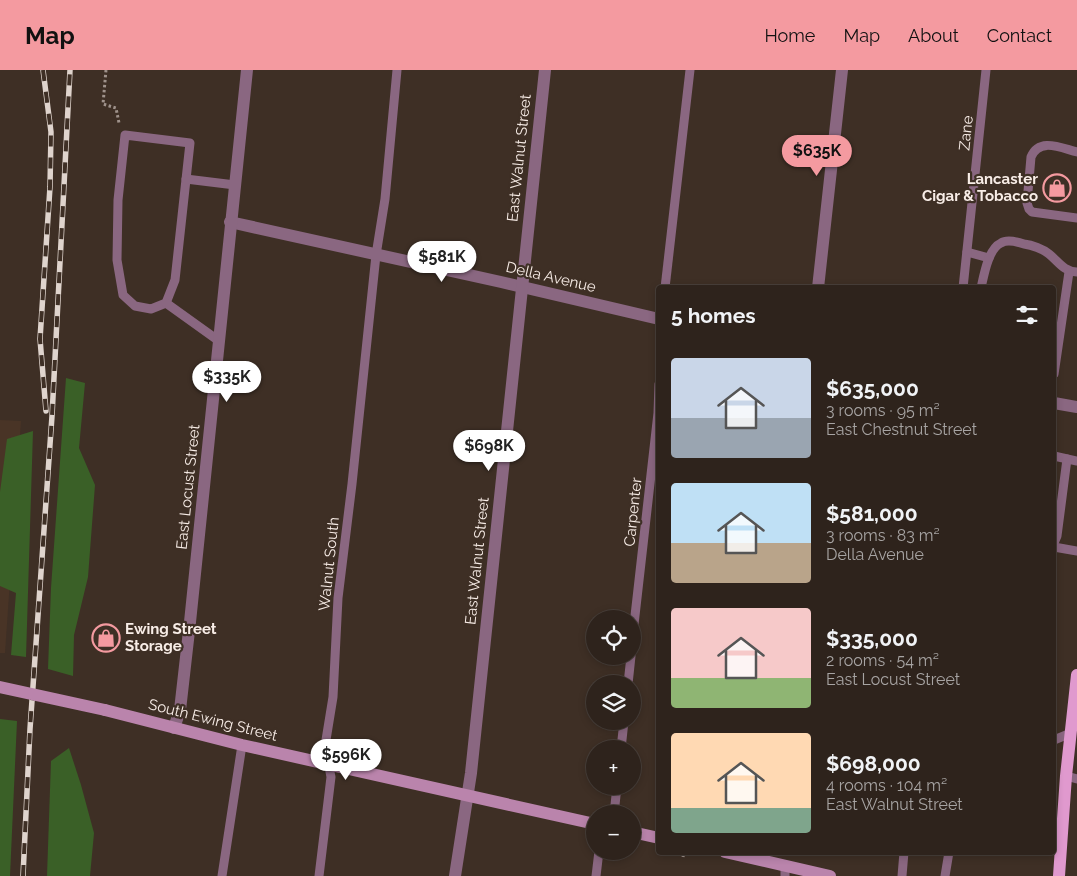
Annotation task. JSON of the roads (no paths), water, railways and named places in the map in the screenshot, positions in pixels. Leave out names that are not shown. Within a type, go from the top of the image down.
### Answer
[{"type":"main road","points":[[1059,876],[1072,777],[1071,733],[1077,675]]},
{"type":"street","name":"East Locust Street","points":[[174,728],[180,710],[190,622],[247,70]]},
{"type":"street","name":"East Walnut Street","points":[[455,876],[468,794],[545,70]]},
{"type":"street","points":[[818,285],[842,70]]},
{"type":"street","name":"Della Avenue","points":[[230,222],[656,318]]},
{"type":"street","points":[[1056,403],[1077,407]]},
{"type":"street","name":"South Ewing Street","points":[[0,686],[242,745],[586,822]]},
{"type":"street","points":[[641,834],[656,837]]},
{"type":"street","points":[[760,856],[785,871],[830,876]]},
{"type":"lane","points":[[376,254],[384,199],[397,70]]},
{"type":"lane","points":[[665,285],[690,70]]},
{"type":"lane","name":"Zane","points":[[963,285],[986,70]]},
{"type":"lane","points":[[125,135],[190,144],[186,179],[175,280],[166,302],[151,309],[135,306],[123,295],[117,260],[118,200],[125,135]]},
{"type":"lane","points":[[1077,152],[1047,145],[1034,150],[1031,157],[1027,203],[1029,210],[1032,212],[1077,218]]},
{"type":"lane","points":[[186,179],[235,185]]},
{"type":"lane","points":[[982,285],[990,258],[1001,242],[1017,242],[1047,252],[1073,272],[1056,363]]},
{"type":"lane","points":[[967,252],[990,258]]},
{"type":"lane","name":"Walnut South","points":[[318,876],[331,777],[325,746],[333,697],[338,598],[376,254]]},
{"type":"lane","points":[[166,302],[219,341]]},
{"type":"lane","name":"Carpenter","points":[[636,610],[656,432]]},
{"type":"lane","points":[[1056,456],[1077,461]]},
{"type":"lane","points":[[1056,540],[1058,536],[1067,459]]},
{"type":"lane","points":[[1056,547],[1077,551]]},
{"type":"lane","points":[[1056,739],[1071,733]]},
{"type":"lane","points":[[222,876],[242,745]]},
{"type":"lane","points":[[902,876],[904,855]]},
{"type":"lane","points":[[944,876],[948,855]]},
{"type":"lane","points":[[596,876],[598,860]]},
{"type":"railway","points":[[43,70],[51,132],[50,187],[40,339],[46,411]]},
{"type":"railway","points":[[23,876],[30,729],[52,416],[70,70]]},
{"type":"place","name":"Lancaster Cigar & Tobacco","points":[[1057,188]]},
{"type":"place","name":"Ewing Street Storage","points":[[106,638]]}]
